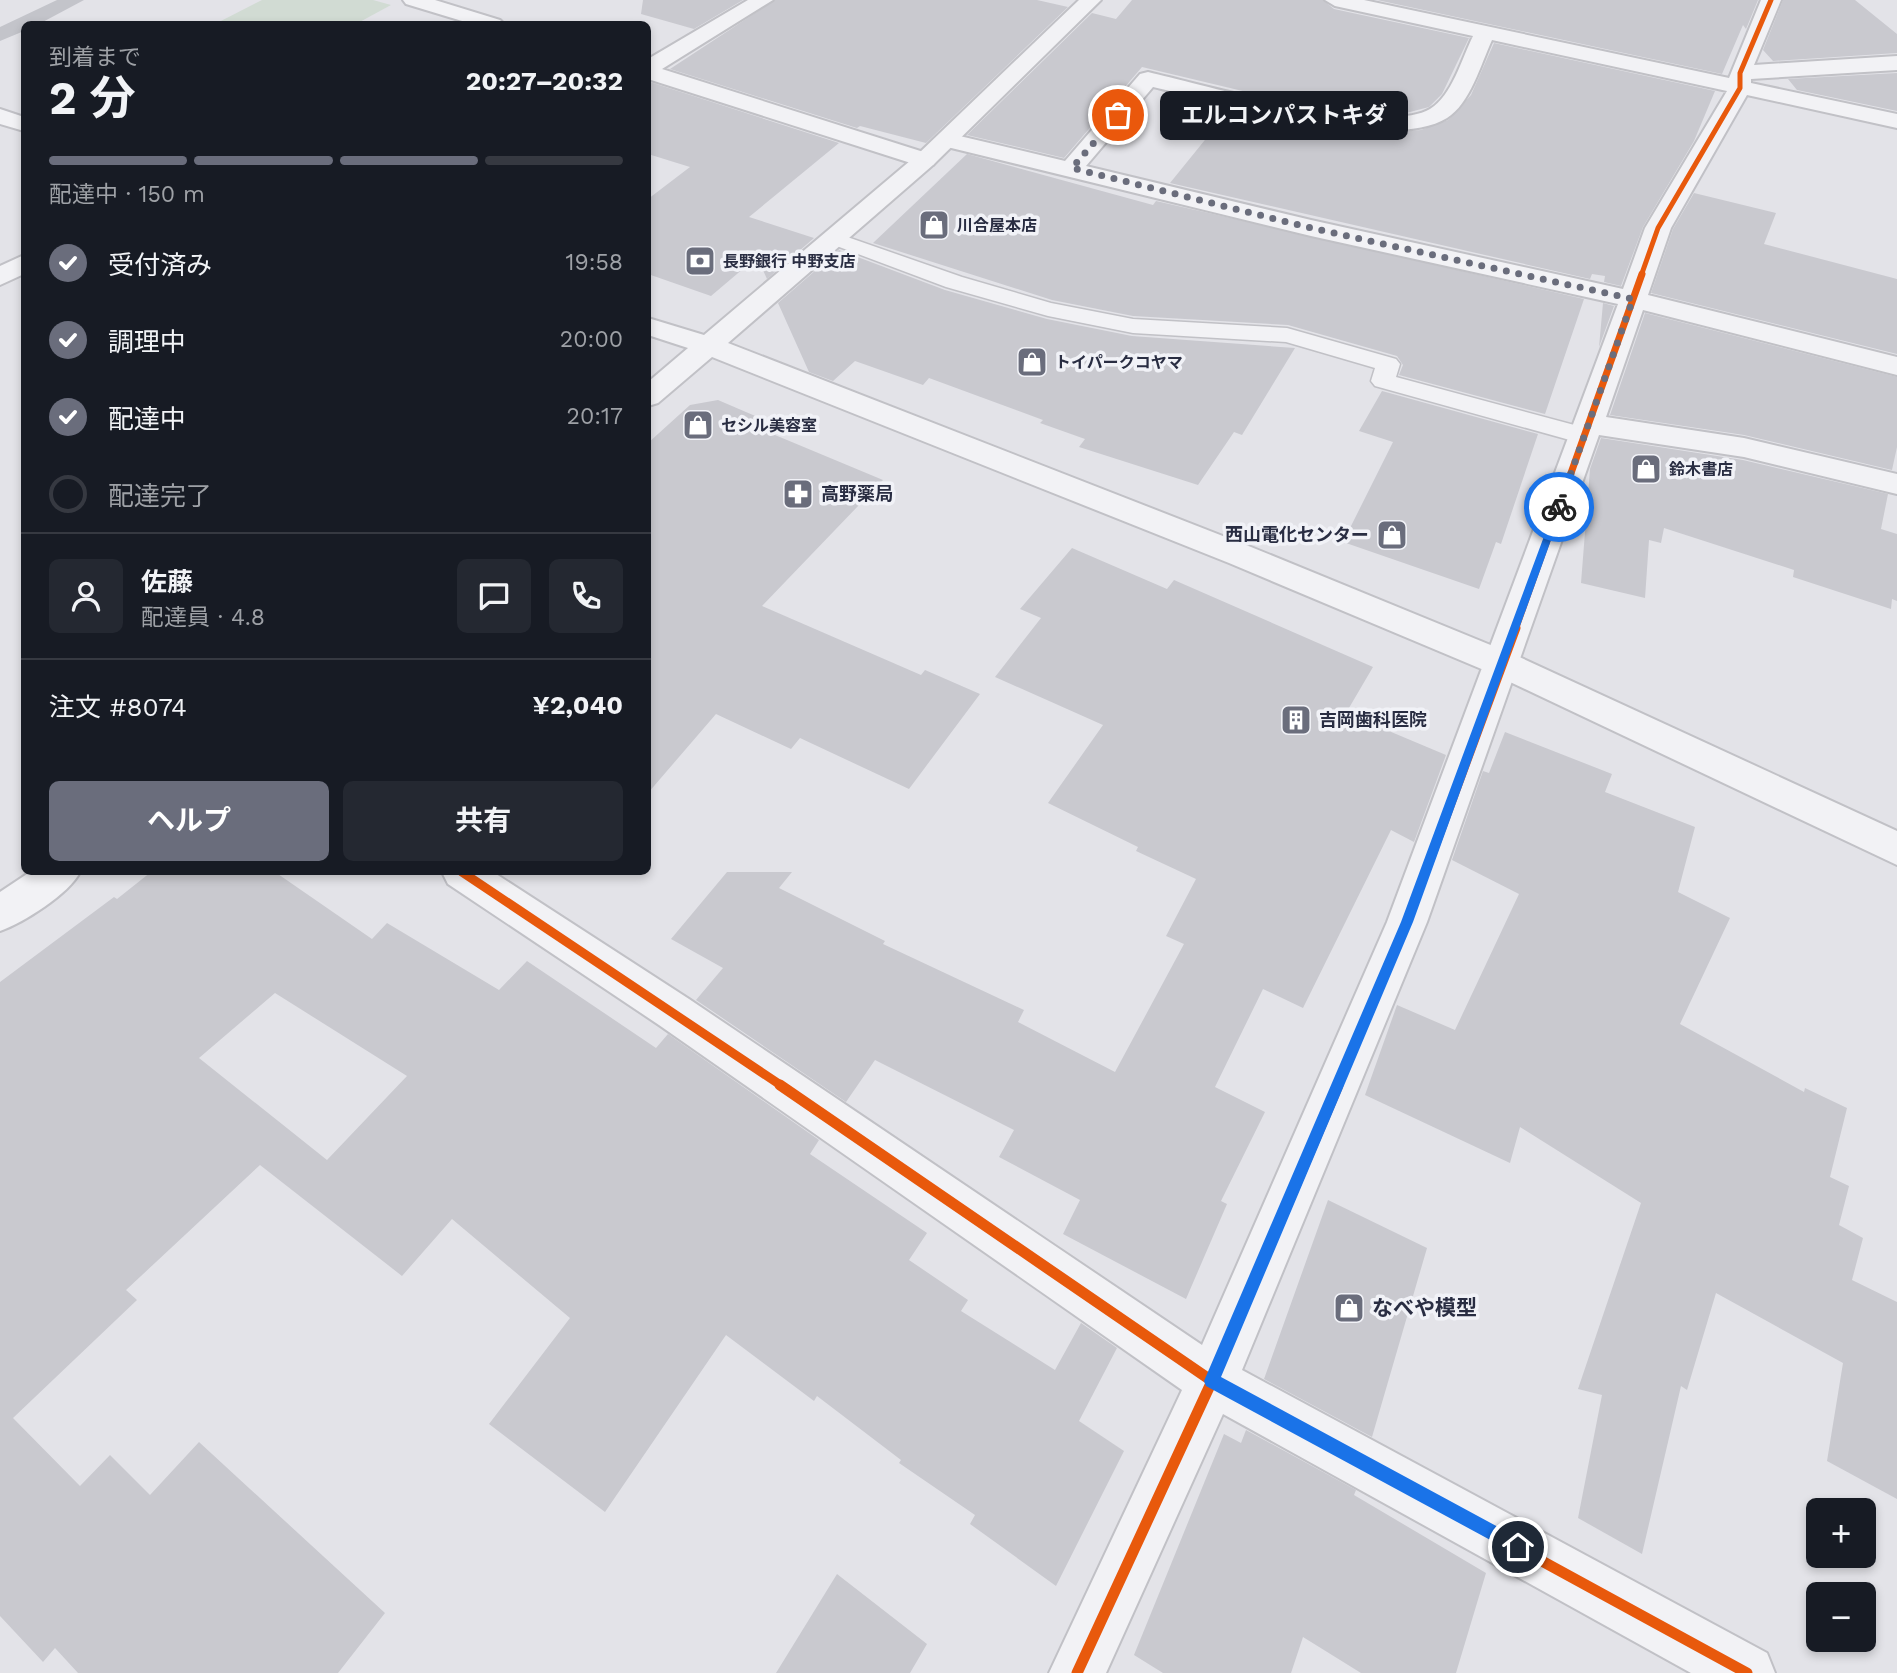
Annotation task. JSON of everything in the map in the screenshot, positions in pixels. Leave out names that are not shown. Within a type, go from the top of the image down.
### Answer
[{"type":"main road","points":[[30,21],[74,0]]},
{"type":"main road","points":[[0,35],[21,25]]},
{"type":"street","points":[[413,0],[483,21]]},
{"type":"street","points":[[651,68],[763,0]]},
{"type":"street","points":[[651,394],[925,160],[1091,0]]},
{"type":"street","points":[[1335,0],[1485,32],[1740,80],[1897,121]]},
{"type":"street","points":[[1090,1668],[1407,922],[1503,664],[1658,228],[1740,80],[1771,0]]},
{"type":"street","points":[[1072,168],[1148,79],[1349,122],[1384,125],[1415,122],[1438,115],[1450,103],[1485,32]]},
{"type":"street","points":[[1740,80],[1897,62]]},
{"type":"street","points":[[651,71],[925,160]]},
{"type":"street","points":[[0,116],[21,123]]},
{"type":"street","points":[[947,140],[1072,168],[1311,228],[1633,299],[1897,366]]},
{"type":"street","points":[[0,277],[21,264]]},
{"type":"street","points":[[651,327],[707,345],[1240,555],[1503,664],[1897,849]]},
{"type":"street","points":[[1586,430],[1670,432],[1758,449],[1897,484]]},
{"type":"street","points":[[0,914],[56,875]]},
{"type":"street","points":[[467,875],[674,1012],[1212,1381],[1747,1673]]},
{"type":"lane","points":[[833,238],[954,282],[1048,309],[1133,326],[1287,335],[1388,363],[1383,381],[1586,430]]},
{"type":"shaded area","points":[[262,0],[373,0],[391,5],[362,21],[221,21]]},
{"type":"building","points":[[643,0],[743,0],[694,29],[641,14]]},
{"type":"building","points":[[775,0],[1037,0],[1068,7],[926,143],[860,126],[857,128],[670,69]]},
{"type":"building","points":[[1132,0],[1323,0],[1334,9],[1469,38],[1442,94],[1429,107],[1406,113],[1374,114],[1293,103],[1142,67],[1064,158],[967,135],[1092,13],[1116,19]]},
{"type":"building","points":[[1377,0],[1758,0],[1746,29],[1743,25],[1722,74]]},
{"type":"building","points":[[1783,0],[1855,0],[1897,34],[1897,53],[1773,61],[1763,50]]},
{"type":"building","points":[[1494,43],[1715,91],[1694,141],[1643,227],[1621,286],[1604,282],[1605,276],[1592,274],[1590,279],[1170,183],[1230,109],[1302,124],[1386,133],[1421,130],[1448,120],[1471,95]]},
{"type":"building","points":[[1897,73],[1897,111],[1797,90],[1788,79]]},
{"type":"building","points":[[651,82],[839,143],[749,217],[814,238],[767,279],[757,257],[711,296],[651,275],[651,197],[690,167],[651,155]]},
{"type":"building","points":[[967,154],[1153,205],[1156,201],[1584,299],[1545,414],[1399,375],[1403,365],[1397,356],[1288,325],[1133,316],[1052,300],[873,243]]},
{"type":"building","points":[[1694,193],[1776,213],[1764,244],[1897,279],[1897,354],[1651,293],[1673,229]]},
{"type":"building","points":[[839,250],[945,290],[1047,319],[1132,336],[1295,348],[1242,435],[1234,432],[1198,485],[1079,447],[1085,439],[1040,423],[1043,420],[929,378],[923,385],[855,361],[833,381],[809,372],[778,303]]},
{"type":"building","points":[[1603,303],[1614,306],[1599,347]]},
{"type":"building","points":[[1645,313],[1897,377],[1897,447],[1892,470],[1744,435],[1610,415]]},
{"type":"building","points":[[1382,391],[1538,434],[1501,544],[1496,542],[1479,589],[1343,542],[1393,442],[1359,431]]},
{"type":"building","points":[[718,400],[783,428],[775,435],[883,480],[762,606],[921,675],[925,670],[980,694],[909,789],[800,738],[791,749],[716,714],[651,790],[651,440],[690,405]]},
{"type":"building","points":[[1601,438],[1743,460],[1888,494],[1881,529],[1897,534],[1897,601],[1892,599],[1891,609],[1793,577],[1794,570],[1664,528],[1661,543],[1649,540],[1645,598],[1581,583],[1590,469]]},
{"type":"building","points":[[1072,548],[1167,589],[1174,580],[1373,667],[1346,713],[1446,755],[1414,842],[1391,830],[1303,1008],[1263,989],[1215,1087],[1265,1112],[1221,1201],[1227,1204],[1186,1299],[1063,1234],[1080,1200],[999,1157],[1014,1130],[875,1060],[846,1102],[696,1000],[723,968],[671,939],[727,872],[792,872],[779,888],[885,941],[883,944],[1024,1010],[1018,1022],[1115,1072],[1184,944],[1166,936],[1196,879],[1136,851],[1138,847],[1048,803],[1103,725],[995,677],[1041,618],[1020,609]]},
{"type":"building","points":[[1505,732],[1612,774],[1605,792],[1695,827],[1678,892],[1730,918],[1680,1024],[1804,1092],[1805,1088],[1847,1108],[1830,1177],[1849,1186],[1839,1225],[1863,1238],[1852,1280],[1897,1302],[1897,1499],[1827,1461],[1843,1363],[1716,1293],[1687,1390],[1681,1386],[1642,1554],[1578,1518],[1602,1395],[1578,1389],[1641,1203],[1520,1127],[1510,1163],[1365,1095],[1397,1005],[1455,1030],[1519,894],[1452,860],[1483,771],[1489,773]]},
{"type":"building","points":[[147,875],[279,875],[372,939],[387,923],[499,990],[527,961],[656,1048],[668,1034],[819,1140],[810,1154],[927,1233],[909,1260],[968,1300],[961,1311],[1055,1370],[1081,1323],[1117,1348],[1079,1421],[1124,1451],[1056,1586],[970,1524],[975,1515],[899,1463],[901,1460],[817,1396],[814,1401],[726,1335],[605,1512],[489,1424],[570,1318],[452,1219],[402,1276],[260,1165],[126,1290],[137,1300],[13,1418],[80,1486],[110,1455],[150,1495],[199,1442],[385,1613],[338,1673],[78,1673],[55,1648],[43,1662],[0,1616],[0,982],[114,897],[117,899]],"holes":[[[275,993],[407,1076],[327,1160],[199,1058]]]},
{"type":"building","name":"なべや模型","points":[[1328,1200],[1427,1248],[1372,1437],[1264,1379]]},
{"type":"building","points":[[1246,1430],[1356,1490],[1354,1495],[1486,1573],[1456,1673],[1361,1673],[1303,1637],[1291,1673],[1163,1673],[1134,1655],[1224,1434],[1241,1443]]},
{"type":"building","points":[[837,1574],[927,1644],[910,1673],[776,1673]]},
{"type":"cycle path","points":[[1077,1673],[1212,1381],[1407,922],[1503,664],[1658,228],[1740,88],[1740,73],[1771,0]]},
{"type":"cycle path","points":[[467,875],[674,1012],[1212,1381],[1747,1673]]},
{"type":"way so far","points":[[1118,115],[1072,168],[1311,228],[1633,299],[1559,507]]},
{"type":"place","name":"エルコンパストキダ","points":[[1118,115]]},
{"type":"place","name":"川合屋本店","points":[[934,225]]},
{"type":"place","name":"長野銀行 中野支店","points":[[700,261]]},
{"type":"place","name":"トイパークコヤマ","points":[[1032,362]]},
{"type":"place","name":"セシル美容室","points":[[698,425]]},
{"type":"place","name":"鈴木書店","points":[[1646,469]]},
{"type":"place","name":"高野薬局","points":[[798,494]]},
{"type":"place","name":"西山電化センター","points":[[1392,535]]},
{"type":"place","name":"吉岡歯科医院","points":[[1296,720]]},
{"type":"place","name":"なべや模型","points":[[1349,1308]]},
{"type":"route","points":[[1518,1547],[1212,1381],[1407,922],[1559,507]]}]
